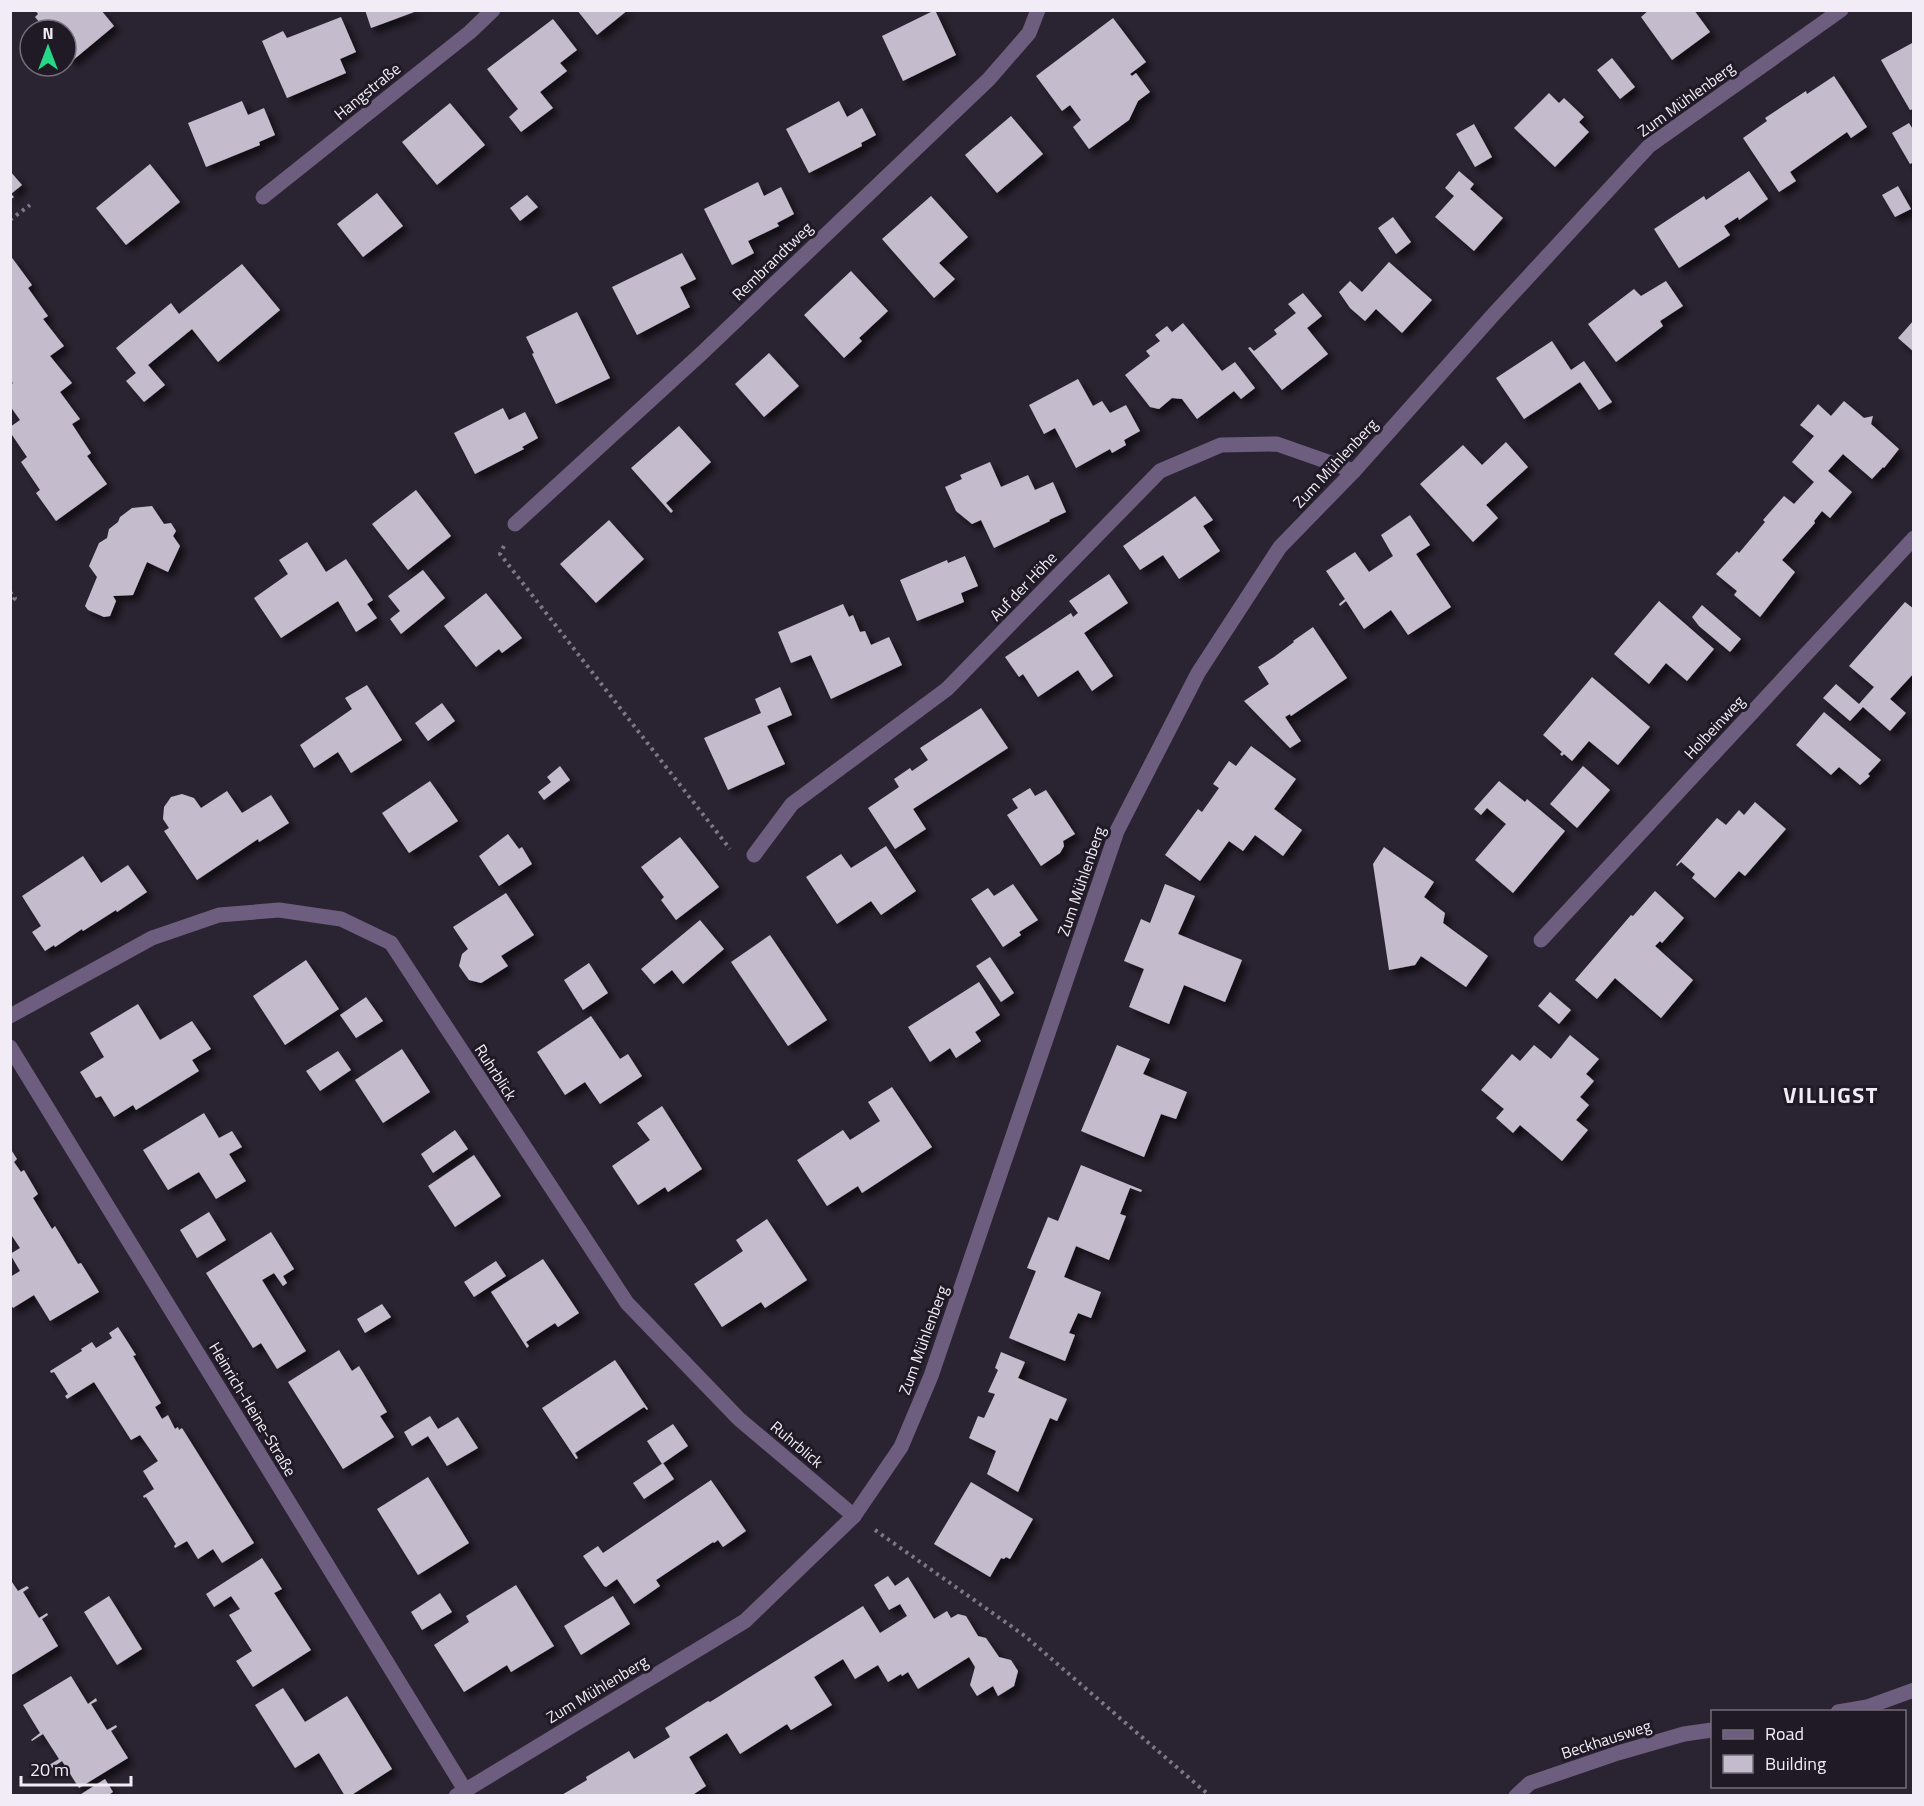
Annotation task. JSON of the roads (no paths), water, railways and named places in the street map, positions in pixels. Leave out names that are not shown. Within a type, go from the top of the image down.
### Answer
[{"type":"street","name":"Hangstraße","points":[[262,197],[470,32],[493,10]]},
{"type":"street","name":"Rembrandtweg","points":[[515,524],[710,345],[989,79],[1029,33],[1038,10]]},
{"type":"street","name":"Zum Mühlenberg","points":[[460,1792],[745,1621],[854,1516],[901,1447],[931,1376],[1116,831],[1198,673],[1280,547],[1354,471],[1493,315],[1649,146],[1840,10]]},
{"type":"street","name":"Auf der Höhe","points":[[754,855],[792,804],[947,689],[1160,471],[1221,445],[1277,444],[1354,471]]},
{"type":"street","name":"Holbeinweg","points":[[1541,940],[1914,538]]},
{"type":"street","name":"Ruhrblick","points":[[10,1016],[152,938],[219,915],[279,910],[341,919],[391,943],[627,1303],[739,1419],[854,1516]]},
{"type":"street","name":"Heinrich-Heine-Straße","points":[[10,1047],[460,1792]]},
{"type":"street","points":[[1850,1710],[1867,1707],[1914,1690]]},
{"type":"street","name":"Beckhausweg","points":[[1515,1796],[1530,1784],[1618,1753],[1684,1734],[1711,1730]]},
{"type":"district","name":"VILLIGST","points":[[1831,1095]]}]
